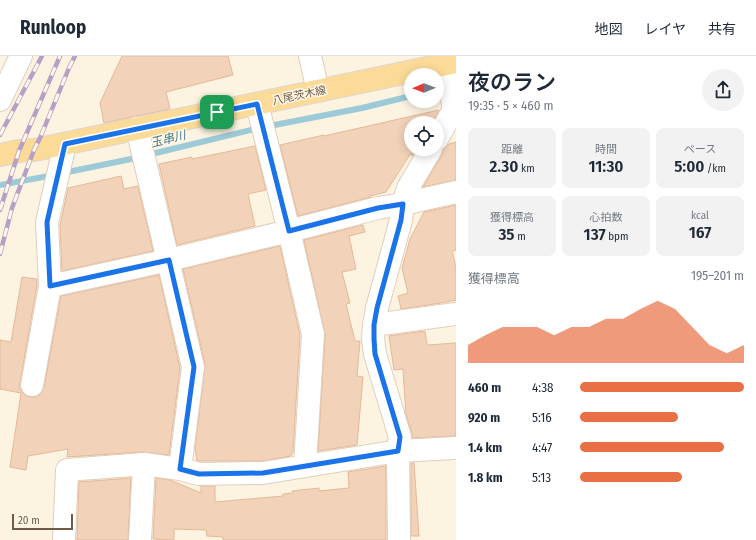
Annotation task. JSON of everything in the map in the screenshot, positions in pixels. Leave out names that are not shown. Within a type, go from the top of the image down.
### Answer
[{"type":"main road","name":"八尾茨木線","points":[[0,155],[65,144],[318,91],[449,67]]},
{"type":"street","points":[[0,100],[22,56]]},
{"type":"street","points":[[310,56],[318,91]]},
{"type":"street","points":[[444,127],[454,109],[449,67]]},
{"type":"street","points":[[257,104],[289,231],[312,334],[305,466]]},
{"type":"street","points":[[137,128],[194,367],[180,469]]},
{"type":"street","points":[[32,385],[50,286],[47,222],[65,144]]},
{"type":"street","points":[[399,540],[398,451],[400,437],[375,354],[374,325],[408,188],[427,156]]},
{"type":"street","points":[[50,286],[169,260],[378,208],[456,192]]},
{"type":"street","points":[[374,325],[456,314]]},
{"type":"street","points":[[64,540],[67,470],[144,464],[180,469],[199,474],[263,473],[398,451],[456,448]]},
{"type":"street","points":[[140,540],[144,464]]},
{"type":"building","points":[[122,56],[228,56],[233,75],[166,92],[170,109],[104,123],[100,103]]},
{"type":"building","points":[[439,110],[436,116],[412,116]]},
{"type":"building","points":[[404,118],[404,156],[409,156],[386,192],[298,216],[280,145]]},
{"type":"building","points":[[456,142],[456,180],[423,187],[441,156],[444,156],[444,149],[449,144]]},
{"type":"building","points":[[255,146],[266,190],[248,194],[255,226],[177,245],[159,164]]},
{"type":"building","points":[[121,176],[124,189],[138,186],[153,251],[62,271],[60,225],[68,188]]},
{"type":"building","points":[[456,205],[456,250],[452,251],[456,267],[456,300],[401,309],[398,296],[408,293],[402,268],[410,239],[424,212]]},
{"type":"building","points":[[363,225],[365,232],[349,236],[356,269],[342,272],[350,303],[346,304],[355,341],[360,341],[357,376],[363,377],[357,445],[318,451],[325,335],[304,240]]},
{"type":"building","points":[[280,246],[300,335],[293,452],[291,456],[262,461],[197,461],[195,448],[205,364],[183,269]]},
{"type":"building","points":[[159,275],[180,368],[169,455],[143,452],[67,457],[68,449],[28,456],[26,470],[10,467],[21,393],[0,389],[0,340],[11,342],[22,277],[37,279],[37,285],[20,389],[24,394],[30,397],[37,397],[44,387],[61,296]]},
{"type":"building","points":[[425,331],[427,345],[456,343],[456,436],[412,438],[412,433],[406,415],[403,369],[394,370],[389,336]]},
{"type":"building","points":[[411,463],[414,463],[419,536],[411,536]]},
{"type":"building","points":[[386,466],[386,540],[223,540],[223,537],[207,536],[206,530],[174,529],[174,540],[153,539],[156,478],[170,480],[201,493],[201,486],[215,486],[215,502],[283,496],[283,494],[293,493],[292,491],[319,488],[319,491],[349,488],[348,472]]},
{"type":"building","points":[[131,478],[128,540],[77,540],[79,482]]},
{"type":"waterway","name":"玉串川","points":[[63,173],[131,159],[259,128],[362,108],[404,98]]},
{"type":"waterway","name":"玉串川","points":[[0,185],[54,175]]},
{"type":"railway","points":[[0,135],[42,56]]},
{"type":"railway","points":[[0,210],[19,151],[60,56]]},
{"type":"railway","points":[[0,254],[12,208],[34,150],[75,56]]},
{"type":"route","points":[[257,104],[289,231],[378,208],[403,204],[401,220],[377,308],[374,325],[375,354],[400,437],[398,451],[263,473],[199,474],[180,469],[194,367],[169,260],[50,286],[47,222],[65,144],[217,112],[257,104]]}]
